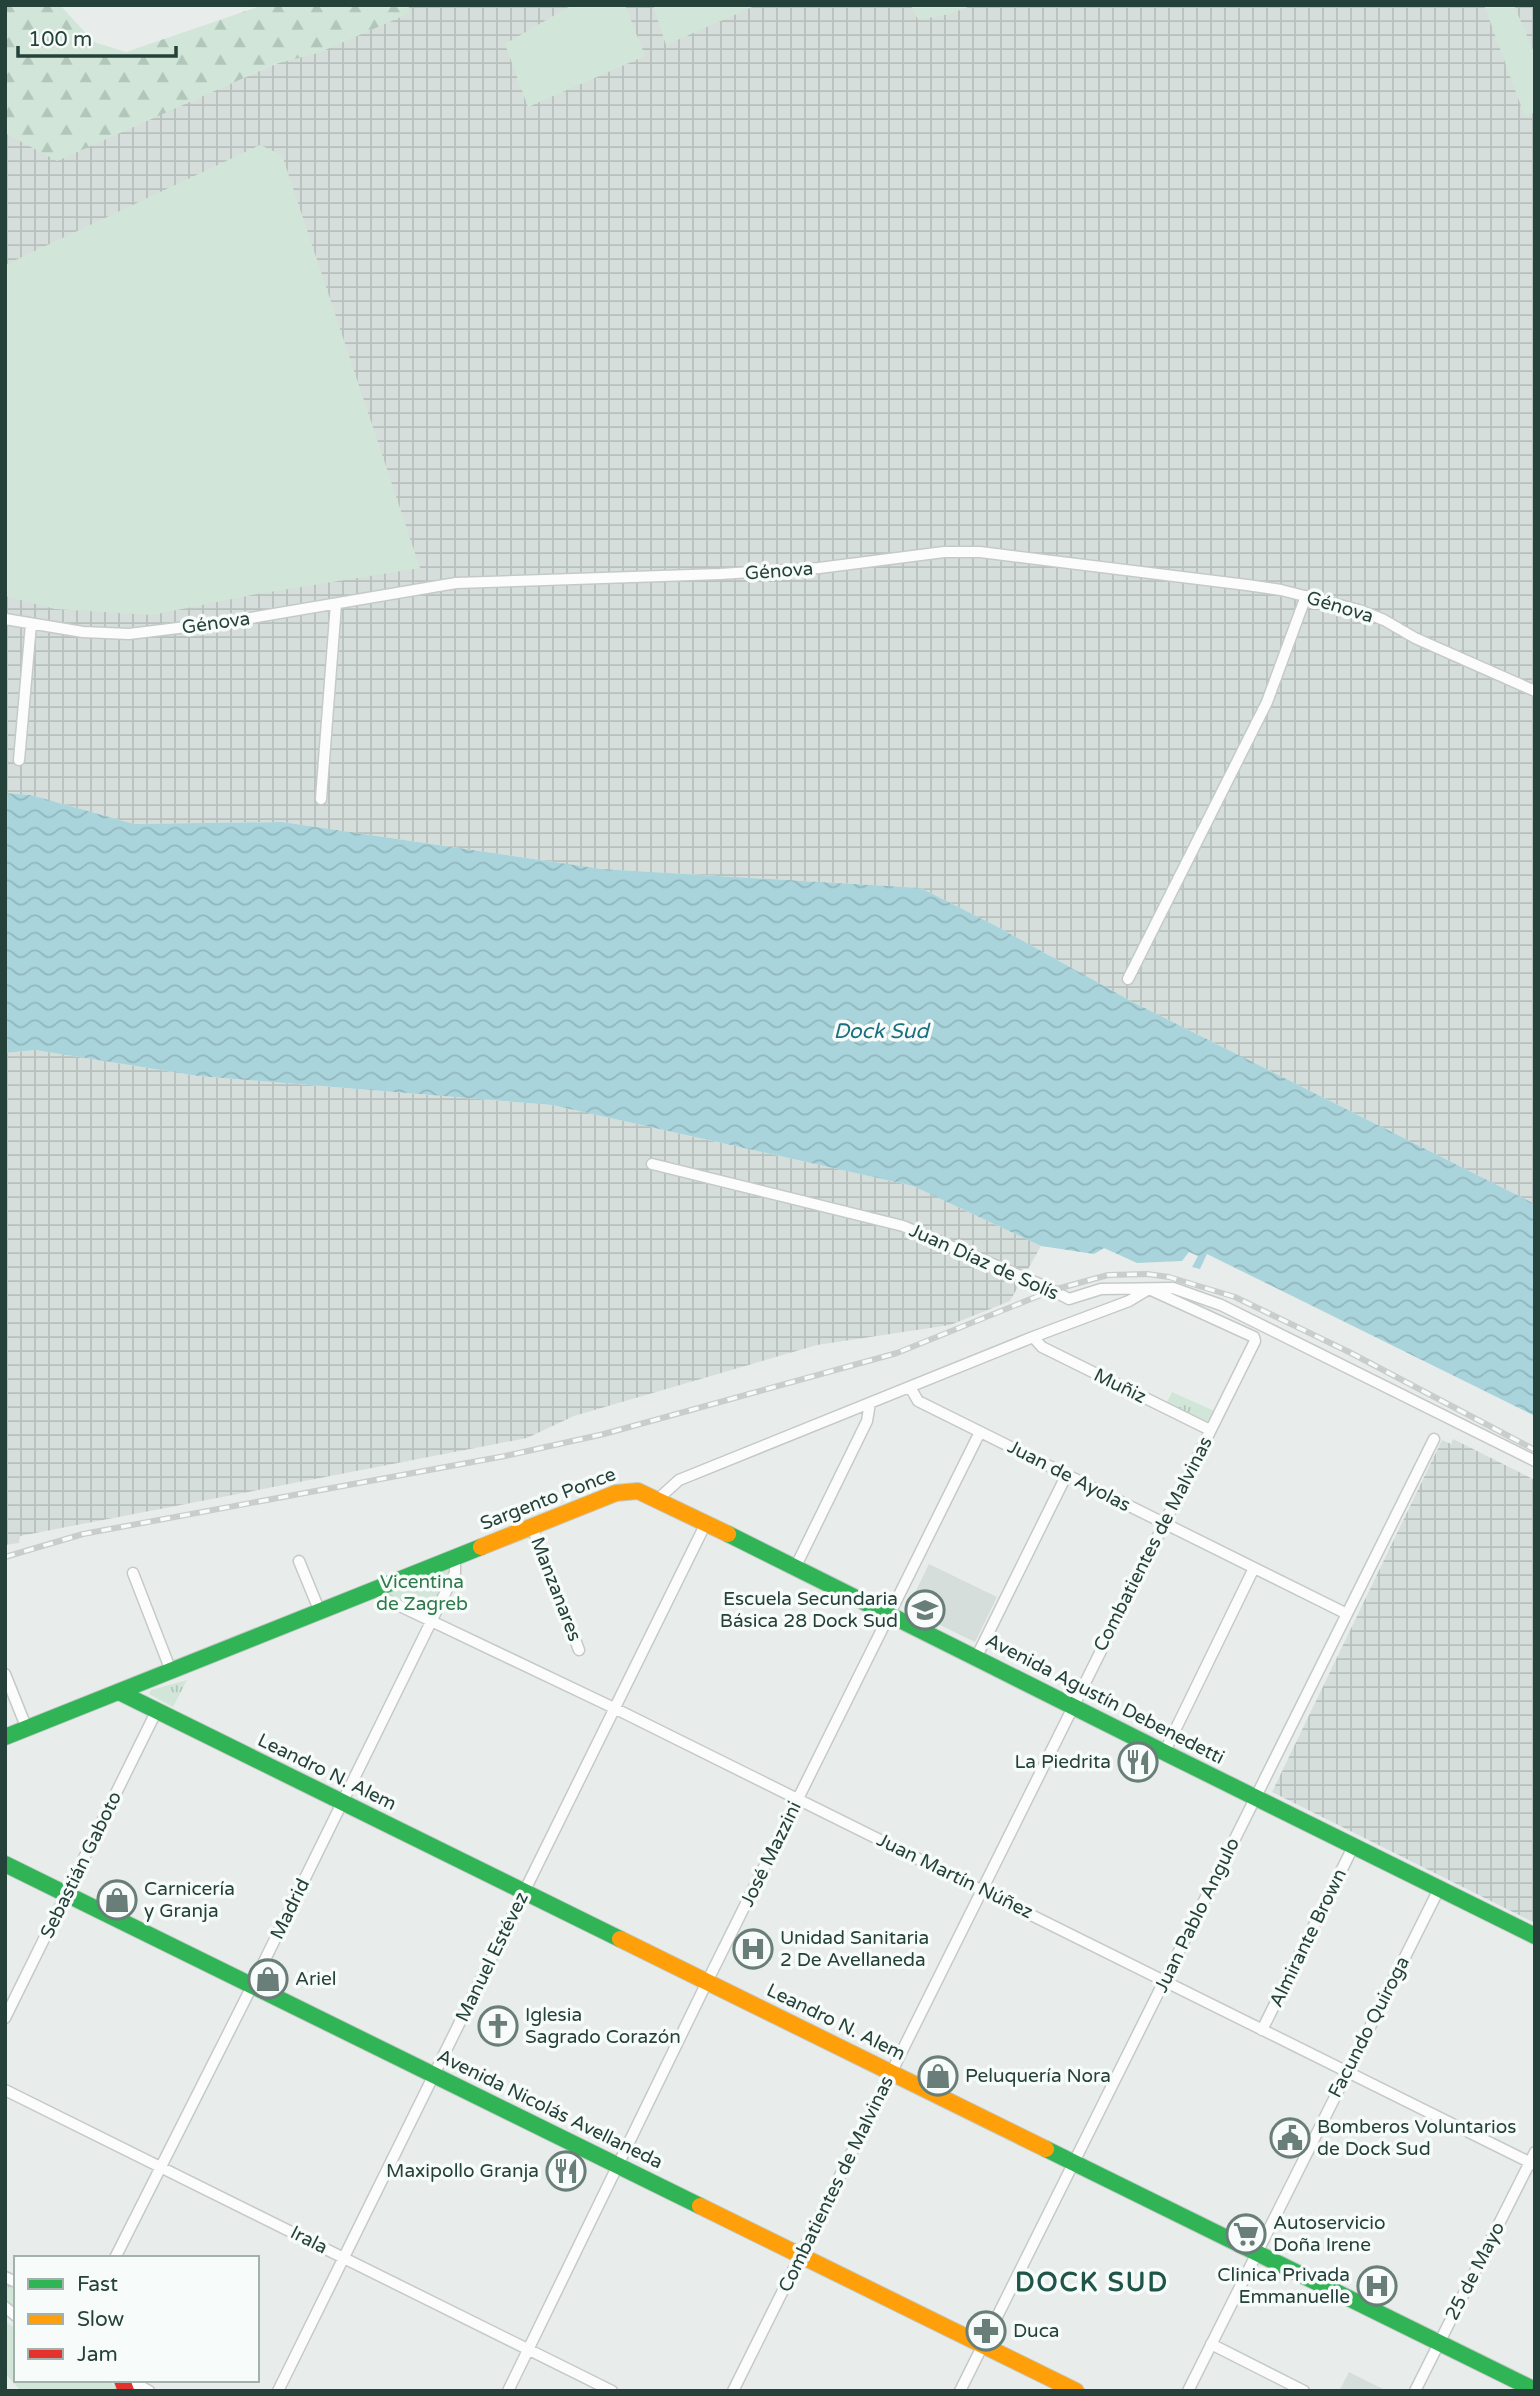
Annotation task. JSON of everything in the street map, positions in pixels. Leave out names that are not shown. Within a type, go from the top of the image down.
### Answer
[{"type":"main road","name":"Sargento Ponce","points":[[5,1737],[616,1493],[633,1490],[657,1499]]},
{"type":"main road","name":"Avenida Agustín Debenedetti","points":[[657,1499],[1072,1705],[1254,1799],[1535,1936]]},
{"type":"main road","name":"Leandro N. Alem","points":[[119,1692],[1535,2390]]},
{"type":"main road","name":"Avenida Nicolás Avellaneda","points":[[5,1864],[1076,2391]]},
{"type":"street","name":"Génova","points":[[5,620],[83,632],[129,634],[227,622],[478,581],[720,575],[819,569],[959,551],[1021,556],[1247,585],[1337,603],[1384,620],[1415,638],[1535,691]]},
{"type":"street","points":[[1128,979],[1267,702],[1306,596]]},
{"type":"street","points":[[321,799],[336,604]]},
{"type":"street","points":[[19,760],[31,624]]},
{"type":"street","name":"Juan Díaz de Solís","points":[[652,1164],[903,1226],[1069,1299],[1101,1289],[1172,1288],[1221,1305],[1535,1461]]},
{"type":"street","points":[[657,1499],[679,1480],[1129,1301],[1149,1289]]},
{"type":"street","name":"Combatientes de Malvinas","points":[[733,2391],[1255,1341],[1254,1337],[1149,1289]]},
{"type":"street","name":"Muñiz","points":[[1033,1337],[1042,1348],[1210,1430]]},
{"type":"street","name":"Juan de Ayolas","points":[[910,1387],[918,1401],[1347,1614]]},
{"type":"street","points":[[795,1568],[867,1421],[870,1403]]},
{"type":"street","name":"José Mazzini","points":[[508,2391],[980,1432]]},
{"type":"street","name":"Juan Pablo Angulo","points":[[960,2391],[1434,1439]]},
{"type":"street","points":[[976,1658],[1066,1476]]},
{"type":"street","name":"Manuel Estévez","points":[[278,2391],[706,1523]]},
{"type":"street","name":"Manzanares","points":[[533,1527],[579,1650]]},
{"type":"street","name":"Madrid","points":[[116,2256],[455,1573],[454,1557]]},
{"type":"street","points":[[299,1561],[320,1612]]},
{"type":"street","points":[[1164,1753],[1254,1567]]},
{"type":"street","points":[[133,1573],[171,1671]]},
{"type":"street","name":"Juan Martín Núñez","points":[[376,1588],[385,1600],[614,1708],[1347,2072],[1533,2160]]},
{"type":"street","points":[[5,1674],[27,1729]]},
{"type":"street","name":"Sebastián Gaboto","points":[[5,2018],[156,1712]]},
{"type":"street","name":"Almirante Brown","points":[[1262,2030],[1353,1847]]},
{"type":"street","name":"Facundo Quiroga","points":[[1188,2391],[1439,1889]]},
{"type":"street","name":"Irala","points":[[5,2090],[612,2391]]},
{"type":"street","name":"25 de Mayo","points":[[1415,2391],[1533,2160]]},
{"type":"street","points":[[1210,2344],[1304,2391]]},
{"type":"street","points":[[132,2382],[149,2391]]},
{"type":"shaded area","points":[[414,5],[1535,5],[1535,1204],[1131,1001],[998,927],[921,888],[602,869],[282,822],[134,824],[31,795],[5,793],[5,124],[65,154]]},
{"type":"shaded area","points":[[35,1050],[198,1076],[552,1105],[913,1186],[1041,1246],[1010,1301],[950,1325],[817,1345],[574,1416],[527,1438],[20,1536],[19,1543],[5,1545],[5,1053]]},
{"type":"shaded area","points":[[1453,1439],[1535,1480],[1535,1923],[1272,1792],[1442,1440],[1451,1444]]},
{"type":"shaded area","points":[[929,1564],[997,1597],[975,1642],[907,1609]]},
{"type":"shaded area","points":[[1349,2372],[1387,2391],[1339,2391]]},
{"type":"green space","points":[[5,5],[60,5],[94,42],[126,52],[263,5],[408,5],[410,13],[318,53],[275,64],[57,161],[5,133]]},
{"type":"green space","points":[[572,5],[625,5],[645,56],[528,107],[505,44]]},
{"type":"green space","points":[[653,5],[757,5],[666,45]]},
{"type":"green space","points":[[911,5],[973,5],[950,14],[918,20]]},
{"type":"green space","points":[[1484,5],[1514,5],[1535,55],[1535,112],[1525,117]]},
{"type":"green space","points":[[260,145],[282,155],[420,568],[257,594],[152,615],[55,609],[5,596],[5,265]]},
{"type":"green space","points":[[1172,1392],[1219,1413],[1210,1430],[1164,1408]]},
{"type":"green space","name":"Vicentina de Zagreb","points":[[455,1557],[456,1568],[431,1620],[381,1596]]},
{"type":"green space","points":[[187,1680],[173,1707],[149,1694],[151,1690]]},
{"type":"green space","points":[[5,2282],[14,2285],[14,2310],[5,2303]]},
{"type":"green space","points":[[5,2321],[14,2328],[14,2382],[110,2382],[121,2391],[21,2391],[5,2373]]},
{"type":"water","name":"Dock Sud","points":[[5,793],[31,795],[134,824],[282,822],[602,869],[921,888],[998,927],[1131,1001],[1535,1204],[1535,1416],[1207,1254],[1200,1269],[1192,1267],[1198,1256],[1189,1252],[1182,1261],[1137,1263],[1104,1248],[1094,1254],[1041,1246],[913,1186],[552,1105],[198,1076],[35,1050],[5,1053]]},
{"type":"railway","points":[[5,1557],[83,1534],[505,1456],[604,1434],[897,1353],[1053,1290],[1108,1275],[1147,1274],[1169,1277],[1235,1297],[1349,1352],[1535,1450]]},
{"type":"traffic: fast","points":[[728,1534],[1535,1936]]},
{"type":"traffic: fast","points":[[5,1737],[481,1547]]},
{"type":"traffic: fast","points":[[119,1692],[620,1939]]},
{"type":"traffic: fast","points":[[5,1864],[700,2206]]},
{"type":"traffic: fast","points":[[1046,2149],[1535,2390]]},
{"type":"traffic: slow","points":[[481,1547],[616,1493],[638,1491],[728,1534]]},
{"type":"traffic: slow","points":[[620,1939],[1046,2149]]},
{"type":"traffic: slow","points":[[700,2206],[1076,2391]]},
{"type":"traffic: jam","points":[[123,2382],[126,2391]]},
{"type":"place","name":"Escuela Secundaria Básica 28 Dock Sud","points":[[925,1610]]},
{"type":"place","name":"La Piedrita","points":[[1138,1762]]},
{"type":"place","name":"Carnicería y Granja","points":[[117,1900]]},
{"type":"place","name":"Unidad Sanitaria 2 De Avellaneda","points":[[753,1949]]},
{"type":"place","name":"Ariel","points":[[268,1979]]},
{"type":"place","name":"Iglesia Sagrado Corazón","points":[[498,2026]]},
{"type":"place","name":"Peluquería Nora","points":[[938,2076]]},
{"type":"place","name":"Bomberos Voluntarios de Dock Sud","points":[[1290,2138]]},
{"type":"place","name":"Maxipollo Granja","points":[[566,2171]]},
{"type":"place","name":"Autoservicio Doña Irene","points":[[1246,2234]]},
{"type":"place","name":"Clinica Privada Emmanuelle","points":[[1377,2286]]},
{"type":"place","name":"Duca","points":[[986,2331]]},
{"type":"district","name":"DOCK SUD","points":[[1092,2282]]}]
